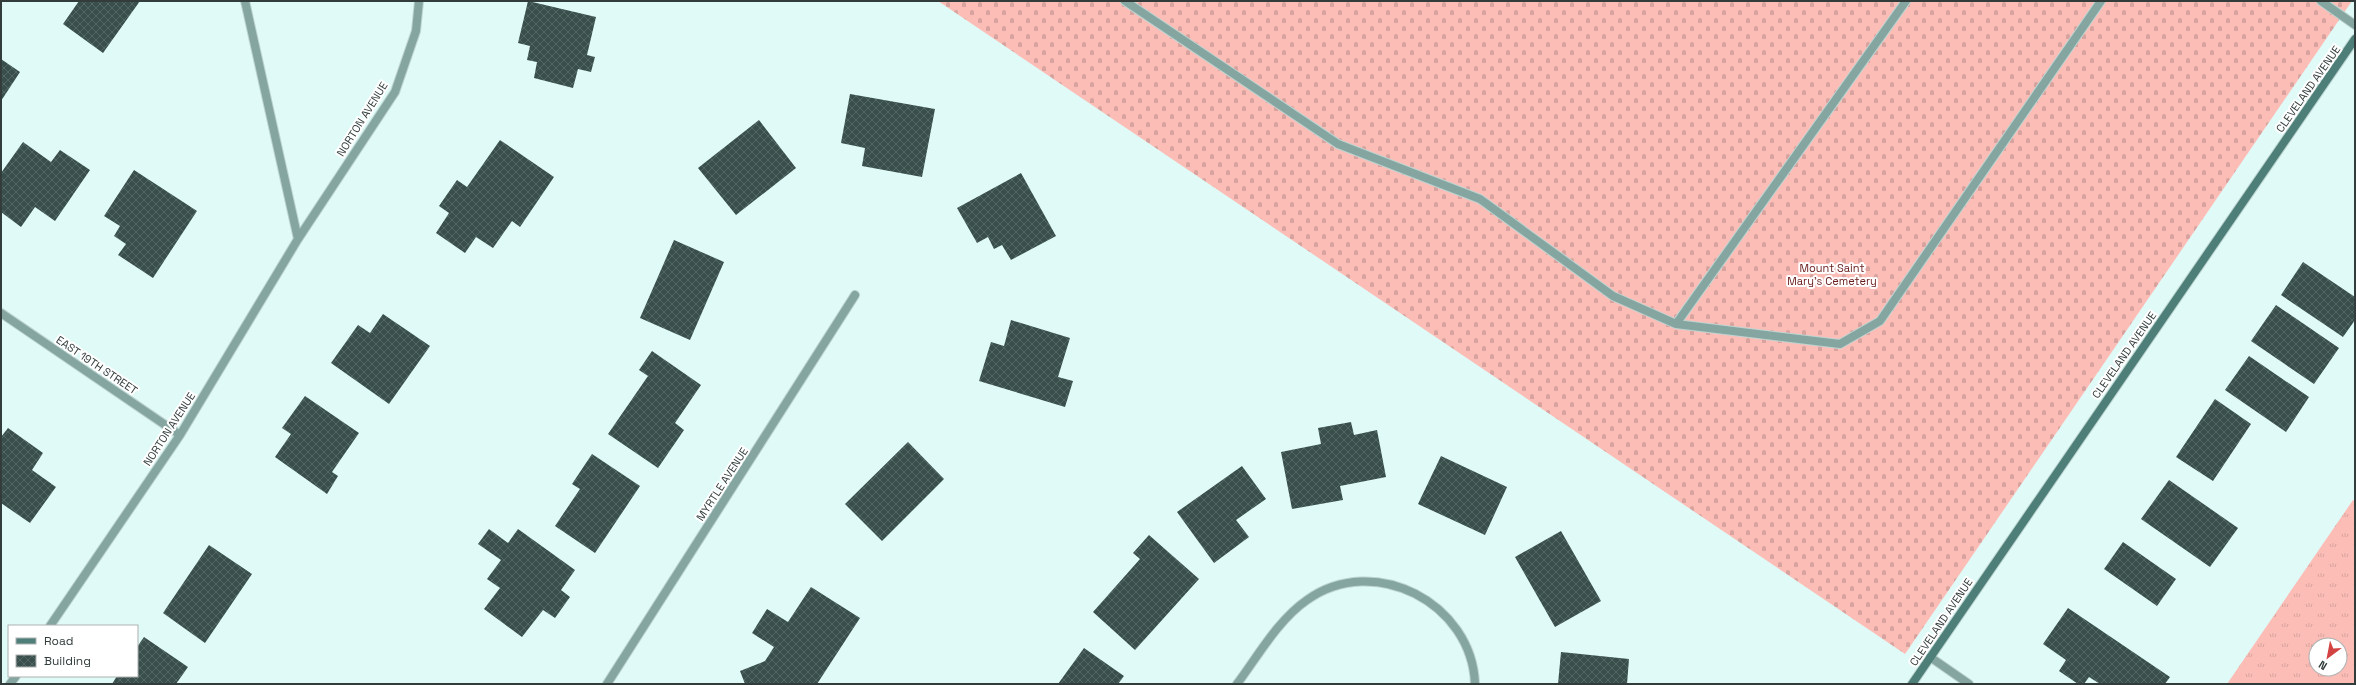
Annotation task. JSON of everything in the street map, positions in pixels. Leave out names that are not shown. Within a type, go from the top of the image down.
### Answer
[{"type":"main road","name":"CLEVELAND AVENUE","points":[[1912,684],[2352,50],[2355,40]]},
{"type":"street","points":[[245,1],[298,238]]},
{"type":"street","name":"NORTON AVENUE","points":[[51,625],[180,435],[298,238],[395,92],[416,31],[419,1]]},
{"type":"street","points":[[1125,1],[1338,144],[1480,199],[1613,296],[1676,324],[1840,344],[1880,321],[2101,1]]},
{"type":"street","points":[[1676,324],[1906,1]]},
{"type":"street","points":[[2321,1],[2355,25]]},
{"type":"street","name":"MYRTLE AVENUE","points":[[607,684],[855,295]]},
{"type":"street","name":"EAST 19TH STREET","points":[[1,313],[180,435]]},
{"type":"street","points":[[1237,684],[1291,614],[1308,600],[1327,589],[1348,583],[1370,581],[1392,584],[1413,592],[1432,603],[1448,618],[1461,636],[1470,655],[1475,684]]},
{"type":"street","points":[[1930,657],[1969,684]]},
{"type":"green space","name":"Mount Saint Mary's Cemetery","points":[[938,1],[2352,1],[1905,654]]},
{"type":"green space","points":[[2353,500],[2355,501],[2355,684],[2227,684]]},
{"type":"building","points":[[79,1],[140,1],[103,53],[63,24]]},
{"type":"building","points":[[528,1],[596,17],[587,55],[595,57],[591,72],[578,69],[573,88],[534,78],[537,62],[527,60],[530,46],[518,43]]},
{"type":"building","points":[[1,59],[20,72],[1,101]]},
{"type":"building","points":[[850,94],[935,109],[922,177],[862,166],[865,148],[841,143]]},
{"type":"building","points":[[759,120],[796,168],[736,215],[698,168]]},
{"type":"building","points":[[500,140],[554,177],[520,227],[512,221],[493,248],[476,237],[465,253],[436,233],[449,213],[439,206],[457,180],[467,187]]},
{"type":"building","points":[[23,142],[51,162],[60,150],[90,170],[55,221],[35,207],[21,227],[1,212],[1,173]]},
{"type":"building","points":[[134,170],[197,211],[153,278],[118,255],[126,244],[114,236],[120,226],[104,216]]},
{"type":"building","points":[[1021,173],[1056,236],[1011,260],[1002,245],[994,249],[988,237],[977,243],[957,208]]},
{"type":"building","points":[[674,240],[724,262],[690,340],[640,318]]},
{"type":"building","points":[[2303,262],[2355,297],[2355,320],[2343,337],[2281,295]]},
{"type":"building","points":[[2276,305],[2339,348],[2314,384],[2251,341]]},
{"type":"building","points":[[383,314],[430,346],[389,404],[331,363],[358,325],[370,333]]},
{"type":"building","points":[[1011,320],[1070,338],[1058,377],[1073,381],[1065,407],[979,381],[991,342],[1004,346]]},
{"type":"building","points":[[652,351],[701,385],[675,423],[684,430],[658,468],[608,434],[648,376],[639,370]]},
{"type":"building","points":[[2249,356],[2309,397],[2286,432],[2225,390]]},
{"type":"building","points":[[305,396],[359,433],[332,472],[338,476],[327,494],[275,457],[291,434],[282,428]]},
{"type":"building","points":[[2215,399],[2251,424],[2213,481],[2176,457]]},
{"type":"building","points":[[1351,422],[1354,435],[1377,430],[1386,477],[1340,486],[1343,500],[1292,509],[1281,452],[1321,444],[1318,428]]},
{"type":"building","points":[[8,428],[43,453],[32,470],[56,487],[30,523],[1,503],[1,437]]},
{"type":"building","points":[[908,442],[944,479],[882,541],[845,504]]},
{"type":"building","points":[[592,454],[640,486],[595,553],[555,526],[580,489],[572,484]]},
{"type":"building","points":[[1441,456],[1507,487],[1485,535],[1418,504]]},
{"type":"building","points":[[1242,466],[1266,499],[1236,520],[1249,537],[1214,563],[1177,512]]},
{"type":"building","points":[[2169,480],[2238,528],[2210,567],[2141,519]]},
{"type":"building","points":[[489,529],[508,543],[518,529],[575,570],[561,590],[570,597],[555,618],[543,610],[522,637],[484,609],[500,588],[487,579],[501,560],[478,544]]},
{"type":"building","points":[[1561,531],[1601,601],[1555,627],[1515,557]]},
{"type":"building","points":[[1149,535],[1199,579],[1135,650],[1093,612],[1140,559],[1133,553]]},
{"type":"building","points":[[2123,542],[2176,579],[2157,606],[2104,569]]},
{"type":"building","points":[[209,545],[252,574],[205,643],[163,613]]},
{"type":"building","points":[[811,587],[860,618],[817,684],[745,684],[740,671],[765,661],[774,647],[752,633],[767,609],[788,622]]},
{"type":"building","points":[[2068,608],[2170,677],[2165,684],[2100,684],[2089,677],[2084,684],[2078,684],[2059,671],[2066,660],[2043,644]]},
{"type":"building","points":[[144,637],[188,667],[176,684],[112,684],[116,677],[138,677],[138,646]]},
{"type":"building","points":[[1084,648],[1124,676],[1118,684],[1058,684]]},
{"type":"building","points":[[1561,652],[1629,659],[1627,684],[1558,684]]}]
